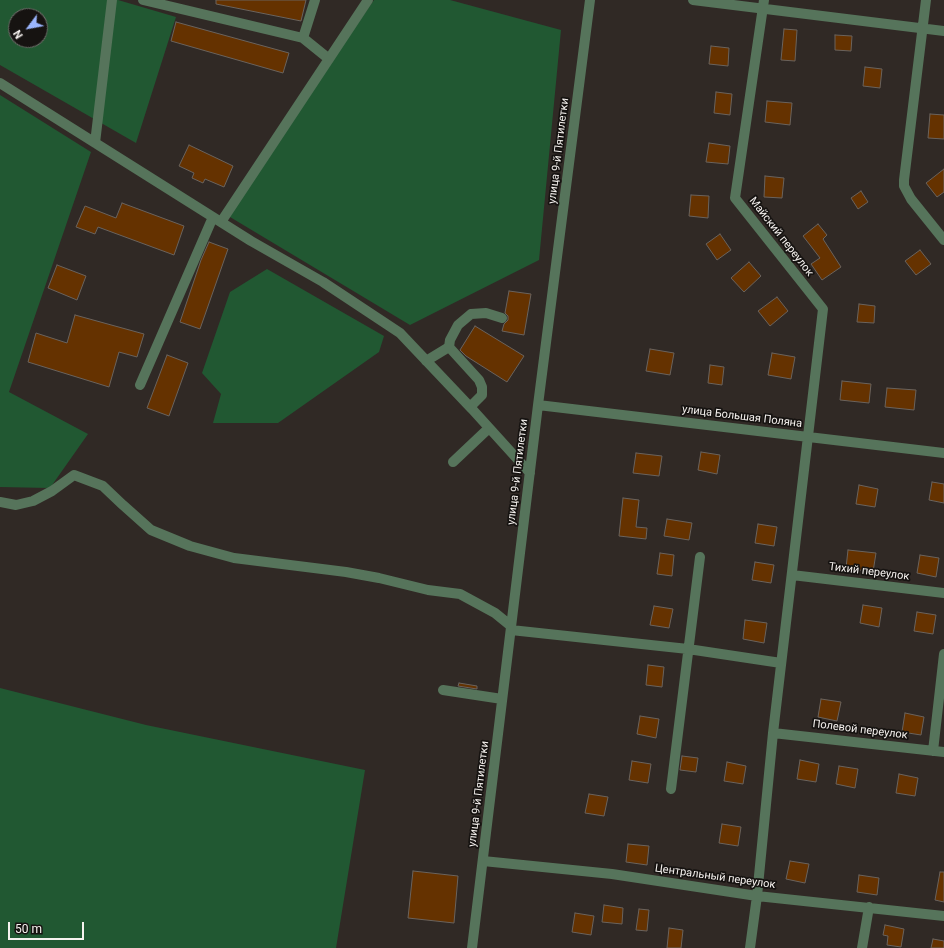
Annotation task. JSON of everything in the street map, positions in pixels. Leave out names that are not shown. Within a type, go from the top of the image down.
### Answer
[{"type":"street","points":[[95,143],[112,0]]},
{"type":"street","points":[[143,0],[303,38],[329,59]]},
{"type":"street","points":[[303,38],[315,0]]},
{"type":"street","points":[[140,385],[217,220],[329,59],[368,0]]},
{"type":"street","name":"улица 9-й Пятилетки","points":[[472,948],[538,405],[590,0]]},
{"type":"street","points":[[693,0],[763,5],[944,31]]},
{"type":"street","points":[[926,0],[904,186],[911,199],[944,240]]},
{"type":"street","name":"Майский переулок","points":[[750,948],[758,896],[773,733],[823,309],[735,198],[763,5]]},
{"type":"street","points":[[0,83],[217,220],[323,282],[400,333],[530,473]]},
{"type":"street","points":[[426,361],[448,348],[450,340],[458,325],[471,314],[486,313],[502,318]]},
{"type":"street","points":[[448,348],[479,380],[482,387],[482,395],[470,407]]},
{"type":"street","name":"улица Большая Поляна","points":[[538,405],[944,453]]},
{"type":"street","points":[[452,462],[489,428]]},
{"type":"street","points":[[0,502],[16,505],[33,501],[52,491],[74,475],[103,486],[123,506],[151,530],[190,546],[234,558],[346,572],[428,590],[460,594],[495,613],[511,628],[688,649],[782,663]]},
{"type":"street","points":[[671,789],[700,556]]},
{"type":"street","name":"Тихий переулок","points":[[792,575],[944,593]]},
{"type":"street","points":[[933,751],[944,654]]},
{"type":"street","points":[[443,690],[502,699]]},
{"type":"street","name":"Полевой переулок","points":[[773,733],[944,752]]},
{"type":"street","name":"Центральный переулок","points":[[483,862],[612,874],[758,896],[944,916]]},
{"type":"street","points":[[862,948],[869,907]]},
{"type":"green space","points":[[0,0],[118,0],[176,17],[136,143],[0,65]]},
{"type":"green space","points":[[374,0],[450,0],[561,30],[539,260],[410,325],[225,214]]},
{"type":"green space","points":[[0,95],[91,152],[9,392],[88,434],[50,488],[0,487]]},
{"type":"green space","points":[[267,269],[384,336],[379,352],[278,423],[213,423],[221,394],[202,373],[230,292]]},
{"type":"green space","points":[[0,688],[146,725],[365,770],[336,948],[0,948]]},
{"type":"building","points":[[216,0],[306,0],[301,21],[216,4]]},
{"type":"building","points":[[176,22],[289,53],[283,73],[171,41]]},
{"type":"building","points":[[784,29],[797,30],[795,61],[781,60]]},
{"type":"building","points":[[835,35],[852,36],[851,51],[835,50]]},
{"type":"building","points":[[711,46],[729,48],[728,66],[709,64]]},
{"type":"building","points":[[865,67],[882,69],[880,88],[863,86]]},
{"type":"building","points":[[716,92],[732,94],[730,115],[714,113]]},
{"type":"building","points":[[767,101],[792,103],[790,125],[765,122]]},
{"type":"building","points":[[930,114],[944,115],[944,139],[928,138]]},
{"type":"building","points":[[709,143],[730,146],[728,164],[706,162]]},
{"type":"building","points":[[189,145],[233,166],[224,187],[205,179],[203,183],[192,178],[194,173],[179,166]]},
{"type":"building","points":[[944,169],[944,192],[937,197],[926,183]]},
{"type":"building","points":[[765,176],[784,178],[782,198],[764,197]]},
{"type":"building","points":[[861,191],[868,202],[858,209],[851,198]]},
{"type":"building","points":[[691,195],[709,196],[708,218],[689,216]]},
{"type":"building","points":[[122,203],[184,226],[174,255],[98,227],[95,234],[76,227],[85,206],[116,218]]},
{"type":"building","points":[[818,224],[827,235],[823,239],[841,267],[822,280],[811,264],[820,258],[803,236]]},
{"type":"building","points":[[720,234],[731,250],[717,260],[706,244]]},
{"type":"building","points":[[209,242],[228,249],[200,329],[180,322],[201,260]]},
{"type":"building","points":[[920,250],[931,264],[916,275],[905,261]]},
{"type":"building","points":[[749,262],[761,276],[744,292],[731,278]]},
{"type":"building","points":[[57,265],[86,276],[77,300],[48,288]]},
{"type":"building","points":[[509,291],[531,294],[524,335],[502,331],[504,324],[508,320],[508,316],[505,313]]},
{"type":"building","points":[[777,297],[788,311],[770,326],[758,311]]},
{"type":"building","points":[[859,304],[875,306],[874,323],[857,322]]},
{"type":"building","points":[[75,315],[144,334],[137,357],[119,352],[109,387],[28,362],[36,333],[67,343]]},
{"type":"building","points":[[475,326],[524,356],[507,382],[466,356],[460,350]]},
{"type":"building","points":[[650,349],[674,353],[670,375],[646,371]]},
{"type":"building","points":[[772,353],[795,357],[791,379],[768,375]]},
{"type":"building","points":[[167,355],[188,363],[169,416],[147,408]]},
{"type":"building","points":[[710,365],[724,367],[722,385],[708,383]]},
{"type":"building","points":[[842,381],[871,384],[869,403],[840,400]]},
{"type":"building","points":[[887,388],[916,390],[914,410],[885,407]]},
{"type":"building","points":[[701,452],[720,455],[717,474],[698,470]]},
{"type":"building","points":[[636,453],[662,456],[659,476],[633,473]]},
{"type":"building","points":[[932,482],[944,484],[944,503],[929,500]]},
{"type":"building","points":[[859,485],[878,489],[875,507],[856,504]]},
{"type":"building","points":[[623,498],[639,500],[636,527],[647,528],[646,539],[619,536]]},
{"type":"building","points":[[667,519],[692,523],[689,540],[664,536]]},
{"type":"building","points":[[758,524],[777,527],[774,546],[755,543]]},
{"type":"building","points":[[848,550],[876,553],[873,572],[846,568]]},
{"type":"building","points":[[660,553],[674,555],[672,576],[657,574]]},
{"type":"building","points":[[920,555],[939,558],[936,577],[917,573]]},
{"type":"building","points":[[755,562],[774,565],[771,583],[752,580]]},
{"type":"building","points":[[863,605],[882,608],[879,627],[860,623]]},
{"type":"building","points":[[654,606],[673,609],[669,628],[650,625]]},
{"type":"building","points":[[917,612],[936,615],[933,634],[914,631]]},
{"type":"building","points":[[745,620],[767,623],[764,643],[743,639]]},
{"type":"building","points":[[648,665],[664,667],[662,687],[646,685]]},
{"type":"building","points":[[459,683],[477,686],[477,689],[458,686]]},
{"type":"building","points":[[821,699],[841,702],[837,721],[818,717]]},
{"type":"building","points":[[905,713],[924,717],[921,735],[902,732]]},
{"type":"building","points":[[640,716],[659,719],[656,738],[637,734]]},
{"type":"building","points":[[682,756],[698,758],[696,772],[680,770]]},
{"type":"building","points":[[800,760],[819,764],[816,782],[797,779]]},
{"type":"building","points":[[632,761],[651,764],[648,783],[629,780]]},
{"type":"building","points":[[727,762],[746,766],[743,784],[724,781]]},
{"type":"building","points":[[839,766],[858,769],[855,788],[836,784]]},
{"type":"building","points":[[899,774],[918,778],[915,796],[896,793]]},
{"type":"building","points":[[589,794],[608,797],[604,816],[585,813]]},
{"type":"building","points":[[722,824],[741,827],[738,846],[719,843]]},
{"type":"building","points":[[628,844],[649,846],[647,865],[626,862]]},
{"type":"building","points":[[790,861],[809,864],[805,883],[786,879]]},
{"type":"building","points":[[413,871],[458,876],[454,923],[408,918]]},
{"type":"building","points":[[940,872],[944,872],[944,902],[935,900]]},
{"type":"building","points":[[859,875],[879,878],[877,895],[857,892]]},
{"type":"building","points":[[604,905],[623,908],[622,924],[602,922]]},
{"type":"building","points":[[639,909],[649,910],[647,931],[636,930]]},
{"type":"building","points":[[575,913],[594,916],[591,935],[572,932]]},
{"type":"building","points":[[885,925],[904,929],[901,947],[887,945],[888,936],[883,935]]},
{"type":"building","points":[[669,928],[683,930],[681,948],[667,948]]},
{"type":"building","points":[[933,939],[944,941],[944,948],[931,948]]}]
